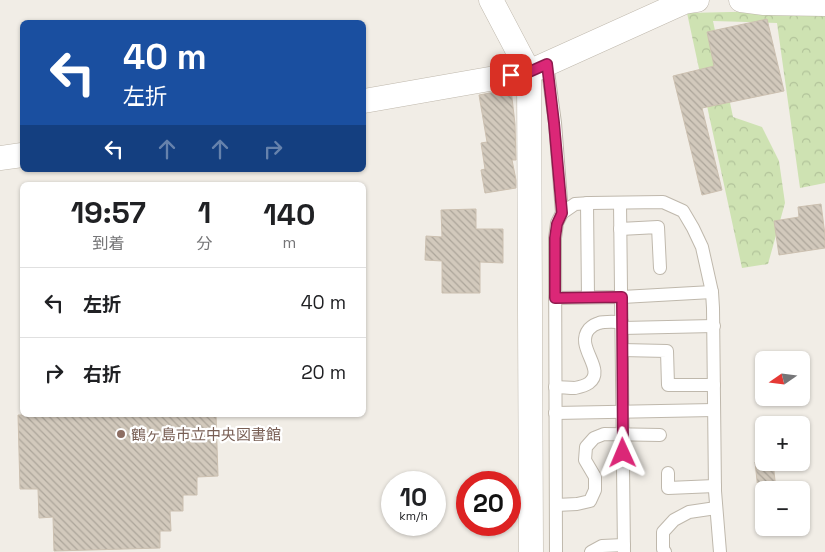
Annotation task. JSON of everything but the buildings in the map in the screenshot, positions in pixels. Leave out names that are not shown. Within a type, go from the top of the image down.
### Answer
[{"type":"street","points":[[491,0],[538,68],[531,552]]},
{"type":"street","points":[[366,101],[538,68],[684,2],[697,0]]},
{"type":"street","points":[[741,0],[825,4]]},
{"type":"street","points":[[0,158],[20,155]]},
{"type":"lane","points":[[538,68],[554,123],[562,213],[557,224],[555,238],[556,552]]},
{"type":"lane","points":[[562,213],[575,204],[663,202],[683,211],[702,246],[712,292],[714,326],[714,486],[720,552]]},
{"type":"lane","points":[[587,203],[588,298]]},
{"type":"lane","points":[[591,552],[602,546],[624,548],[620,203]]},
{"type":"lane","points":[[620,229],[658,227],[660,268]]},
{"type":"lane","points":[[555,298],[622,297],[712,292]]},
{"type":"lane","points":[[555,387],[580,387],[585,386],[592,380],[595,372],[585,342],[586,334],[591,327],[599,323],[714,326]]},
{"type":"lane","points":[[622,350],[667,351],[668,385],[714,385]]},
{"type":"lane","points":[[556,413],[714,410]]},
{"type":"lane","points":[[556,505],[590,501],[595,490],[595,477],[585,460],[586,447],[594,438],[604,434],[660,435]]},
{"type":"lane","points":[[668,474],[668,488],[714,486]]},
{"type":"lane","points":[[665,552],[663,532],[674,520],[688,512],[716,508]]},
{"type":"green space","points":[[825,10],[825,183],[800,188],[777,23],[713,21],[733,117],[762,127],[779,161],[785,203],[768,264],[742,268],[687,13]]},
{"type":"place","name":"鶴ヶ島市立中央図書館","points":[[121,434]]},
{"type":"route","points":[[511,75],[529,72],[547,64],[562,213],[557,224],[555,238],[555,298],[622,297],[623,453]]}]
